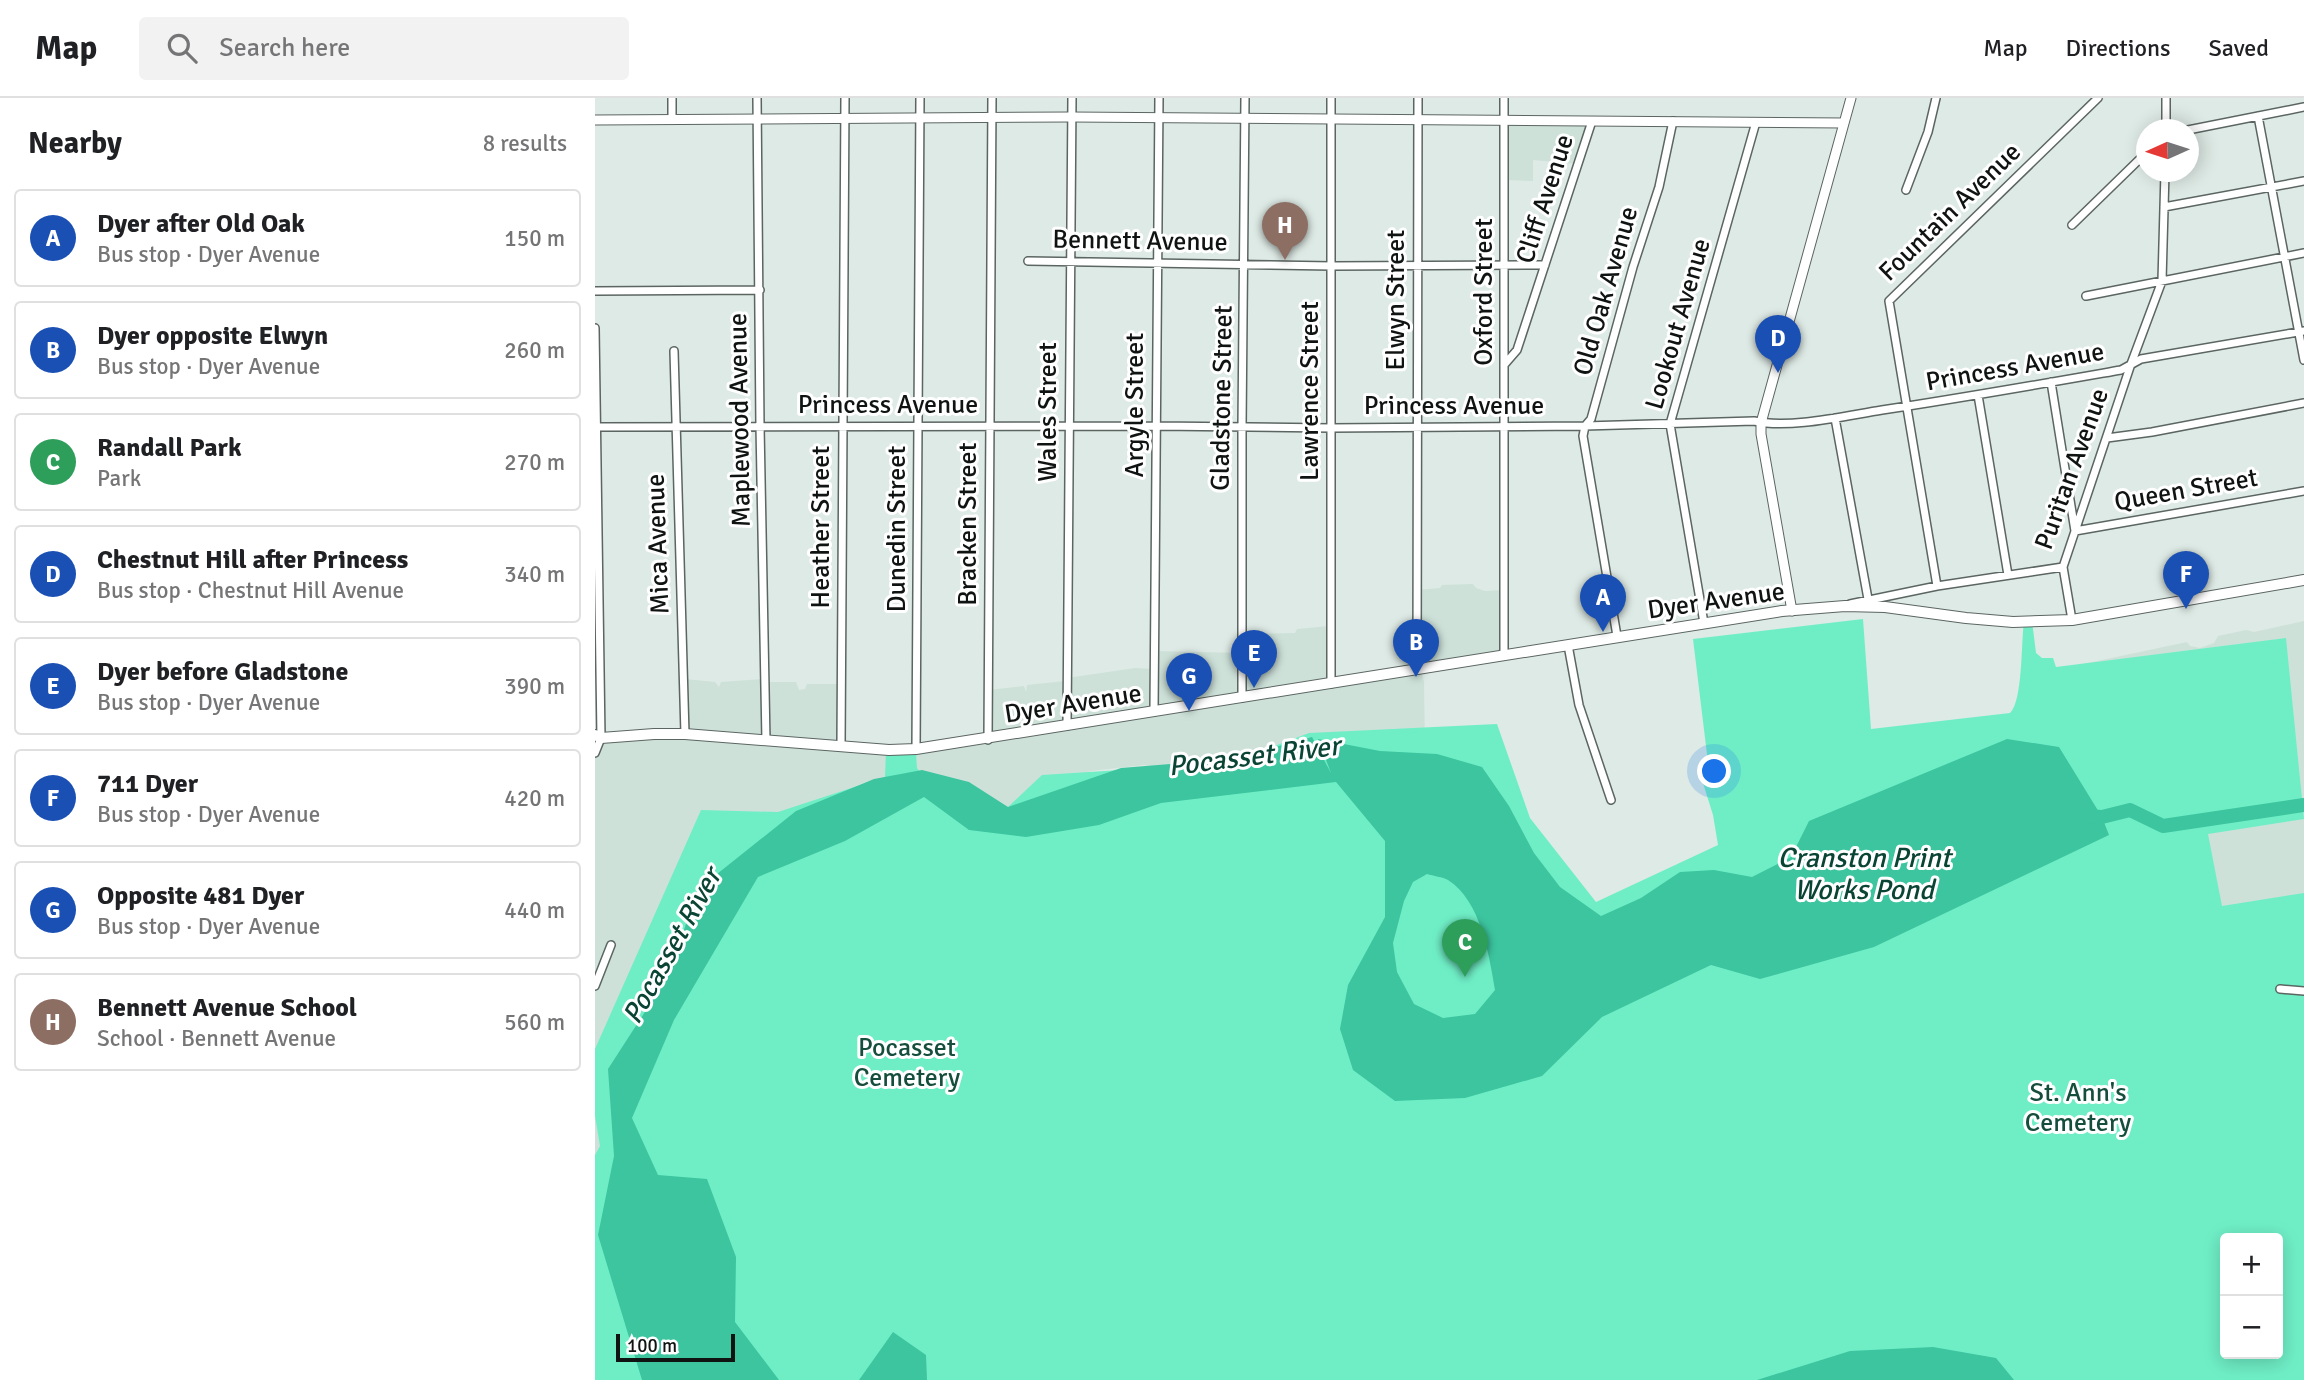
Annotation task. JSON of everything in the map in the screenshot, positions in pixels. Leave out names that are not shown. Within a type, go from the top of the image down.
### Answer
[{"type":"main road","name":"Dyer Avenue","points":[[598,737],[685,734],[841,747],[916,749],[988,740],[1617,636],[1792,611],[1845,606],[1885,607],[1999,621],[2072,620],[2304,580]]},
{"type":"street","points":[[672,98],[672,120]]},
{"type":"street","name":"Maplewood Avenue","points":[[757,98],[766,741]]},
{"type":"street","name":"Heather Street","points":[[841,747],[845,98]]},
{"type":"street","name":"Dunedin Street","points":[[916,749],[920,98]]},
{"type":"street","name":"Bracken Street","points":[[988,740],[992,98]]},
{"type":"street","name":"Wales Street","points":[[1067,726],[1072,98]]},
{"type":"street","name":"Argyle Street","points":[[1154,712],[1159,98]]},
{"type":"street","name":"Gladstone Street","points":[[1242,698],[1245,98]]},
{"type":"street","name":"Lawrence Street","points":[[1331,98],[1331,684]]},
{"type":"street","name":"Elwyn Street","points":[[1417,98],[1417,670]]},
{"type":"street","name":"Oxford Street","points":[[1504,98],[1504,655]]},
{"type":"street","points":[[1792,611],[1761,423],[1851,98]]},
{"type":"street","points":[[1906,190],[1928,132],[1936,98]]},
{"type":"street","name":"Fountain Avenue","points":[[1937,586],[1889,301],[2098,98]]},
{"type":"street","points":[[2166,98],[2166,119]]},
{"type":"street","points":[[2199,128],[2304,107]]},
{"type":"street","points":[[2258,116],[2301,331],[2304,360]]},
{"type":"street","points":[[595,120],[1071,117],[1845,123]]},
{"type":"street","name":"Cliff Avenue","points":[[1504,365],[1517,350],[1592,121]]},
{"type":"street","name":"Old Oak Avenue","points":[[1617,636],[1583,436],[1585,426],[1591,419],[1633,267],[1659,187],[1673,121]]},
{"type":"street","name":"Lookout Avenue","points":[[1704,623],[1670,424],[1756,122]]},
{"type":"street","points":[[2072,225],[2136,163]]},
{"type":"street","points":[[2164,207],[2304,181]]},
{"type":"street","name":"Puritan Avenue","points":[[1937,586],[2063,567],[2131,364],[2162,281],[2165,182]]},
{"type":"street","points":[[2086,296],[2304,253]]},
{"type":"street","name":"Bennett Avenue","points":[[1028,261],[1332,266],[1545,265]]},
{"type":"street","points":[[595,291],[760,290]]},
{"type":"street","points":[[595,328],[598,737],[595,753]]},
{"type":"street","name":"Princess Avenue","points":[[596,427],[1505,428],[1753,421],[1770,425],[1906,407],[2121,370],[2141,359],[2301,331]]},
{"type":"street","name":"Mica Avenue","points":[[674,351],[685,734]]},
{"type":"street","points":[[2051,382],[2075,531]]},
{"type":"street","points":[[1978,395],[2008,575]]},
{"type":"street","points":[[2107,438],[2304,403]]},
{"type":"street","points":[[1835,418],[1868,599]]},
{"type":"street","name":"Queen Street","points":[[2075,531],[2304,491]]},
{"type":"street","points":[[2063,567],[2072,620]]},
{"type":"street","name":"Dyer Avenue","points":[[1845,606],[1937,586]]},
{"type":"street","points":[[1568,645],[1579,705],[1611,800]]},
{"type":"street","points":[[595,986],[611,945]]},
{"type":"street","points":[[2280,989],[2304,991]]},
{"type":"shaded area","points":[[1506,120],[1590,121],[1578,164],[1533,160],[1533,181],[1506,180]]},
{"type":"shaded area","points":[[1473,584],[1485,591],[1504,590],[1504,654],[1421,670],[1424,682],[1425,750],[1245,758],[1168,768],[1144,765],[1091,771],[1066,781],[1045,801],[1002,809],[920,772],[917,768],[916,749],[987,738],[988,690],[1024,686],[1026,692],[1027,685],[1135,668],[1153,669],[1155,651],[1241,653],[1242,634],[1295,633],[1297,629],[1329,626],[1329,682],[1415,670],[1417,590],[1440,588],[1442,585]]},
{"type":"shaded area","points":[[2304,621],[2304,906],[2216,919],[2083,664],[2187,642],[2190,646],[2200,648],[2214,643],[2218,636],[2246,630],[2254,632]]},
{"type":"shaded area","points":[[685,679],[715,682],[719,687],[721,682],[763,679],[766,682],[796,682],[799,690],[805,689],[807,684],[840,684],[840,745],[886,750],[886,780],[868,781],[830,797],[608,1089],[595,1200],[595,750],[600,737],[685,733]]},
{"type":"green space","points":[[1863,619],[1871,729],[2010,713],[2019,684],[2024,621],[2032,621],[2036,653],[2042,658],[2053,658],[2056,667],[2286,638],[2304,819],[2208,834],[2222,906],[2304,893],[2304,1380],[595,1380],[595,1155],[600,1146],[595,1116],[595,1049],[701,810],[778,812],[885,777],[886,750],[916,749],[917,768],[920,772],[1008,807],[1042,775],[1230,763],[1309,733],[1497,724],[1530,818],[1596,902],[1718,845],[1713,815],[1703,783],[1710,779],[1693,639]]},
{"type":"water","name":"Cranston Print Works Pond","points":[[1312,737],[1331,773],[1318,739],[1380,751],[1437,754],[1482,767],[1509,806],[1534,853],[1560,887],[1601,916],[1641,898],[1680,872],[1714,870],[1752,877],[1791,857],[1809,821],[2007,739],[2059,747],[2102,817],[2109,835],[1874,947],[1760,979],[1711,965],[1602,1017],[1542,1076],[1465,1098],[1395,1101],[1353,1070],[1340,1029],[1348,985],[1385,917],[1385,841],[1336,782],[1161,803],[1099,825],[1026,837],[969,830],[924,797],[845,841],[758,877],[674,1020],[632,1118],[658,1175],[707,1179],[736,1257],[735,1322],[779,1380],[642,1380],[598,1235],[614,1156],[608,1069],[670,973],[697,890],[796,811],[874,779],[922,770],[969,782],[1008,807],[1121,768],[1232,759]],"holes":[[[1427,874],[1446,879],[1459,889],[1476,915],[1482,930],[1495,990],[1475,1014],[1443,1018],[1414,1004],[1397,972],[1393,943],[1404,901],[1413,882]]]},
{"type":"water","points":[[893,1332],[926,1355],[927,1380],[859,1380]]},
{"type":"water","points":[[1933,1347],[1996,1358],[2014,1380],[1757,1380],[1850,1351]]},
{"type":"waterway","name":"Pocasset River","points":[[2085,816],[2102,817],[2130,810],[2163,826],[2304,805]]},
{"type":"place","name":"Bennett Avenue School","points":[[1285,260]]},
{"type":"place","name":"Chestnut Hill after Princess","points":[[1778,373]]},
{"type":"place","name":"711 Dyer","points":[[2186,609]]},
{"type":"place","name":"Dyer after Old Oak","points":[[1603,632]]},
{"type":"place","name":"Dyer opposite Elwyn","points":[[1416,677]]},
{"type":"place","name":"Dyer before Gladstone","points":[[1254,688]]},
{"type":"place","name":"Opposite 481 Dyer","points":[[1189,711]]},
{"type":"place","name":"Randall Park","points":[[1465,977]]},
{"type":"park label","name":"Pocasset Cemetery","points":[[907,1063]]},
{"type":"park label","name":"St. Ann's Cemetery","points":[[2078,1108]]}]
